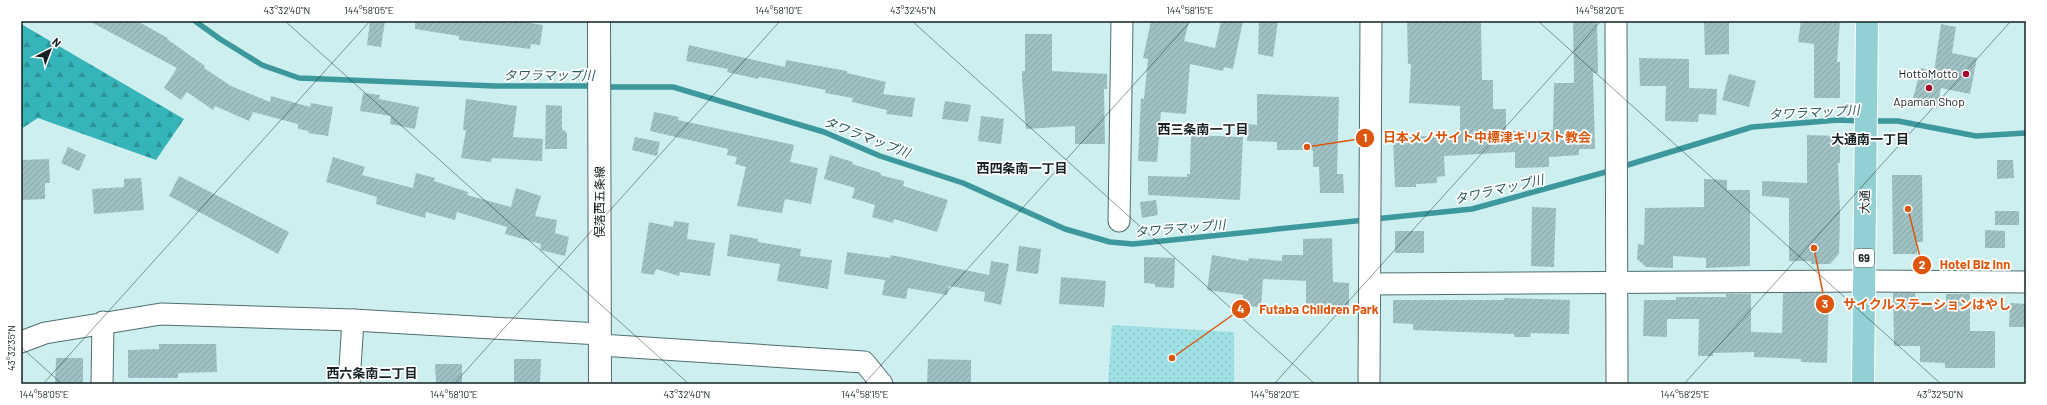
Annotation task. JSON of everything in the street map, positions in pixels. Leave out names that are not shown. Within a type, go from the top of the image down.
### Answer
[{"type":"main road","name":"俣落西五条線","points":[[599,21],[600,384]]},
{"type":"main road","name":"大通","points":[[1863,384],[1867,21]]},
{"type":"street","points":[[1119,221],[1122,21]]},
{"type":"street","points":[[1368,384],[1371,21]]},
{"type":"street","points":[[1616,21],[1618,283],[1617,384]]},
{"type":"street","points":[[1370,284],[1864,281],[2026,282]]},
{"type":"street","points":[[21,342],[45,333],[103,322],[161,314],[352,320],[600,339],[864,362],[882,384]]},
{"type":"street","points":[[349,384],[352,320]]},
{"type":"street","points":[[102,384],[103,322]]},
{"type":"green space","points":[[21,24],[184,119],[156,160],[38,118],[21,129]]},
{"type":"shaded area","points":[[1112,325],[1234,332],[1234,384],[1108,384]]},
{"type":"building","points":[[89,21],[137,21],[168,38],[167,39],[205,66],[204,68],[231,86],[270,102],[271,96],[310,107],[311,103],[333,107],[328,136],[308,133],[309,131],[298,129],[298,124],[253,112],[249,121],[215,106],[213,110],[187,92],[181,100],[164,88],[177,68]]},
{"type":"building","points":[[370,21],[385,21],[381,47],[367,45]]},
{"type":"building","points":[[415,21],[496,21],[513,23],[513,21],[518,21],[543,25],[540,45],[531,44],[530,49],[459,40],[459,36],[415,29]]},
{"type":"building","points":[[1151,21],[1189,21],[1184,41],[1215,48],[1221,21],[1243,21],[1233,69],[1224,67],[1223,71],[1190,64],[1186,114],[1161,112],[1157,162],[1138,161],[1141,98],[1144,99],[1148,59],[1143,58]]},
{"type":"building","points":[[1259,21],[1278,21],[1273,57],[1258,54]]},
{"type":"building","points":[[1407,21],[1481,21],[1482,80],[1493,80],[1493,109],[1506,109],[1506,131],[1553,130],[1554,83],[1574,83],[1573,21],[1597,21],[1598,73],[1593,73],[1595,149],[1579,149],[1579,155],[1549,157],[1549,167],[1515,168],[1515,152],[1444,156],[1445,176],[1437,177],[1437,183],[1416,184],[1416,187],[1395,187],[1393,138],[1460,134],[1460,106],[1409,103],[1411,64],[1408,64]]},
{"type":"building","points":[[1704,21],[1729,21],[1729,54],[1705,55]]},
{"type":"building","points":[[1801,21],[1840,21],[1837,62],[1840,62],[1840,98],[1814,98],[1814,44],[1798,42]]},
{"type":"building","points":[[1941,24],[1956,27],[1952,53],[1977,58],[1970,94],[1941,88],[1937,108],[1912,102],[1921,68],[1934,72]]},
{"type":"building","points":[[1025,34],[1052,34],[1052,71],[1107,74],[1107,89],[1104,89],[1105,144],[1075,144],[1075,126],[1026,129],[1022,80],[1022,71],[1025,71]]},
{"type":"building","points":[[689,45],[785,67],[786,60],[847,71],[847,73],[886,82],[883,94],[915,98],[912,117],[886,114],[887,110],[852,102],[853,98],[825,93],[826,90],[759,77],[758,79],[727,72],[728,69],[686,61]]},
{"type":"building","points":[[1639,58],[1689,59],[1689,88],[1717,89],[1716,115],[1699,114],[1698,122],[1665,121],[1666,86],[1640,86]]},
{"type":"building","points":[[1729,74],[1756,81],[1749,107],[1722,100]]},
{"type":"building","points":[[363,93],[380,95],[379,99],[419,107],[415,129],[390,124],[391,116],[360,111]]},
{"type":"building","points":[[1257,94],[1339,97],[1337,174],[1343,174],[1344,193],[1320,193],[1319,167],[1313,167],[1313,150],[1277,150],[1277,142],[1247,141],[1248,124],[1257,125]]},
{"type":"building","points":[[466,99],[517,106],[513,137],[543,139],[542,161],[492,158],[491,162],[461,158],[466,130],[463,130]]},
{"type":"building","points":[[945,101],[971,105],[968,122],[942,119]]},
{"type":"building","points":[[546,105],[562,106],[562,129],[567,133],[567,149],[545,149]]},
{"type":"building","points":[[654,112],[679,117],[678,120],[794,145],[790,162],[818,168],[811,204],[785,199],[782,213],[737,206],[746,167],[735,164],[737,157],[727,155],[728,149],[650,131]]},
{"type":"building","points":[[981,116],[1004,119],[1001,144],[978,141]]},
{"type":"building","points":[[1191,135],[1243,137],[1240,200],[1148,195],[1148,176],[1187,177],[1187,174],[1190,174]]},
{"type":"building","points":[[1807,135],[1840,136],[1840,163],[1838,163],[1840,213],[1839,254],[1830,264],[1811,264],[1811,261],[1789,261],[1789,198],[1762,196],[1762,181],[1807,183]]},
{"type":"building","points":[[635,137],[660,142],[657,156],[632,150]]},
{"type":"building","points":[[68,147],[86,155],[79,171],[61,163]]},
{"type":"building","points":[[830,155],[881,173],[880,175],[904,181],[903,186],[948,200],[937,232],[894,219],[893,223],[872,217],[875,205],[852,198],[855,188],[824,179]]},
{"type":"building","points":[[333,157],[365,167],[362,175],[413,188],[416,173],[435,178],[434,181],[468,192],[467,195],[511,207],[516,188],[541,196],[535,216],[557,220],[555,233],[569,237],[565,256],[540,250],[541,244],[505,234],[507,227],[457,212],[455,220],[426,212],[425,218],[376,204],[377,197],[326,182]]},
{"type":"building","points":[[49,159],[50,183],[45,183],[45,199],[21,200],[21,160]]},
{"type":"building","points":[[1997,160],[2013,160],[2014,178],[1997,179]]},
{"type":"building","points":[[1892,175],[1922,175],[1923,242],[1917,242],[1917,254],[1893,254]]},
{"type":"building","points":[[179,176],[289,232],[278,254],[169,196]]},
{"type":"building","points":[[141,178],[144,210],[94,214],[92,189],[124,187],[124,179]]},
{"type":"building","points":[[1704,179],[1727,180],[1727,190],[1750,190],[1750,266],[1706,268],[1706,258],[1673,256],[1673,268],[1646,267],[1637,259],[1638,244],[1644,245],[1645,208],[1704,207]]},
{"type":"building","points":[[1156,200],[1158,215],[1142,218],[1140,202]]},
{"type":"building","points":[[1532,207],[1556,208],[1554,267],[1531,266]]},
{"type":"building","points":[[1995,211],[2019,211],[2019,225],[1995,225]]},
{"type":"building","points":[[674,221],[689,223],[687,239],[715,243],[710,276],[680,272],[679,276],[656,269],[654,275],[641,273],[649,222],[673,227]]},
{"type":"building","points":[[1985,230],[2005,231],[2005,248],[1985,248]]},
{"type":"building","points":[[1395,231],[1424,231],[1424,253],[1395,253]]},
{"type":"building","points":[[730,234],[758,239],[758,242],[801,249],[800,256],[832,260],[828,289],[777,281],[780,264],[727,256]]},
{"type":"building","points":[[1332,238],[1333,282],[1349,283],[1349,313],[1306,312],[1306,281],[1263,279],[1261,307],[1242,306],[1243,295],[1207,290],[1212,255],[1248,261],[1249,258],[1282,261],[1282,255],[1303,255],[1303,239]]},
{"type":"building","points":[[1019,246],[1041,249],[1038,274],[1016,271]]},
{"type":"building","points":[[847,252],[890,258],[891,255],[989,275],[991,261],[1009,264],[1001,305],[984,301],[985,292],[949,286],[947,295],[908,288],[906,299],[882,295],[885,280],[844,274]]},
{"type":"building","points":[[1144,257],[1175,258],[1174,288],[1155,287],[1155,284],[1144,283]]},
{"type":"building","points":[[1061,277],[1106,281],[1104,307],[1059,304]]},
{"type":"building","points":[[1783,293],[1829,293],[1827,363],[1801,362],[1801,359],[1754,357],[1754,352],[1713,353],[1713,356],[1698,356],[1699,319],[1667,319],[1667,337],[1643,336],[1644,300],[1676,300],[1676,297],[1726,297],[1726,294],[1751,294],[1751,332],[1782,333]]},
{"type":"building","points":[[1893,293],[1915,293],[1916,304],[1946,305],[1946,294],[1970,294],[1970,331],[1995,331],[1995,368],[1945,368],[1945,363],[1920,362],[1920,346],[1894,346]]},
{"type":"building","points":[[1504,298],[1570,300],[1569,334],[1531,333],[1530,337],[1514,337],[1514,334],[1413,330],[1413,324],[1393,323],[1393,300],[1504,300]]},
{"type":"building","points":[[2010,303],[2026,304],[2026,327],[2009,327]]},
{"type":"building","points":[[159,344],[216,344],[217,372],[178,373],[178,378],[128,378],[128,350],[159,349]]},
{"type":"building","points":[[56,358],[83,358],[83,384],[55,384]]},
{"type":"building","points":[[514,359],[541,359],[540,384],[514,384]]},
{"type":"building","points":[[928,359],[971,360],[971,384],[927,384]]},
{"type":"building","points":[[435,364],[462,364],[462,384],[436,384]]},
{"type":"waterway","name":"タワラマップ川","points":[[195,21],[220,39],[262,65],[299,78],[495,86],[595,86]]},
{"type":"waterway","name":"タワラマップ川","points":[[604,87],[673,87],[824,132],[880,156],[963,183],[1065,229],[1110,242],[1133,244],[1472,209],[1613,170]]},
{"type":"waterway","name":"タワラマップ川","points":[[1621,167],[1752,127],[1838,120],[1862,121]]},
{"type":"waterway","name":"タワラマップ川","points":[[1870,121],[1898,121],[1976,136],[2026,133]]},
{"type":"place","name":"HottoMotto","points":[[1966,74]]},
{"type":"place","name":"Apaman Shop","points":[[1929,88]]},
{"type":"place","name":"日本メノサイト中標津キリスト教会","points":[[1307,147]]},
{"type":"place","name":"Hotel Biz Inn","points":[[1908,209]]},
{"type":"place","name":"サイクルステーションはやし","points":[[1814,248]]},
{"type":"place","name":"Futaba Children Park","points":[[1172,358]]},
{"type":"district","name":"西三条南一丁目","points":[[1203,129]]},
{"type":"district","name":"大通南一丁目","points":[[1870,139]]},
{"type":"district","name":"西四条南一丁目","points":[[1022,168]]},
{"type":"district","name":"西六条南二丁目","points":[[372,373]]}]
